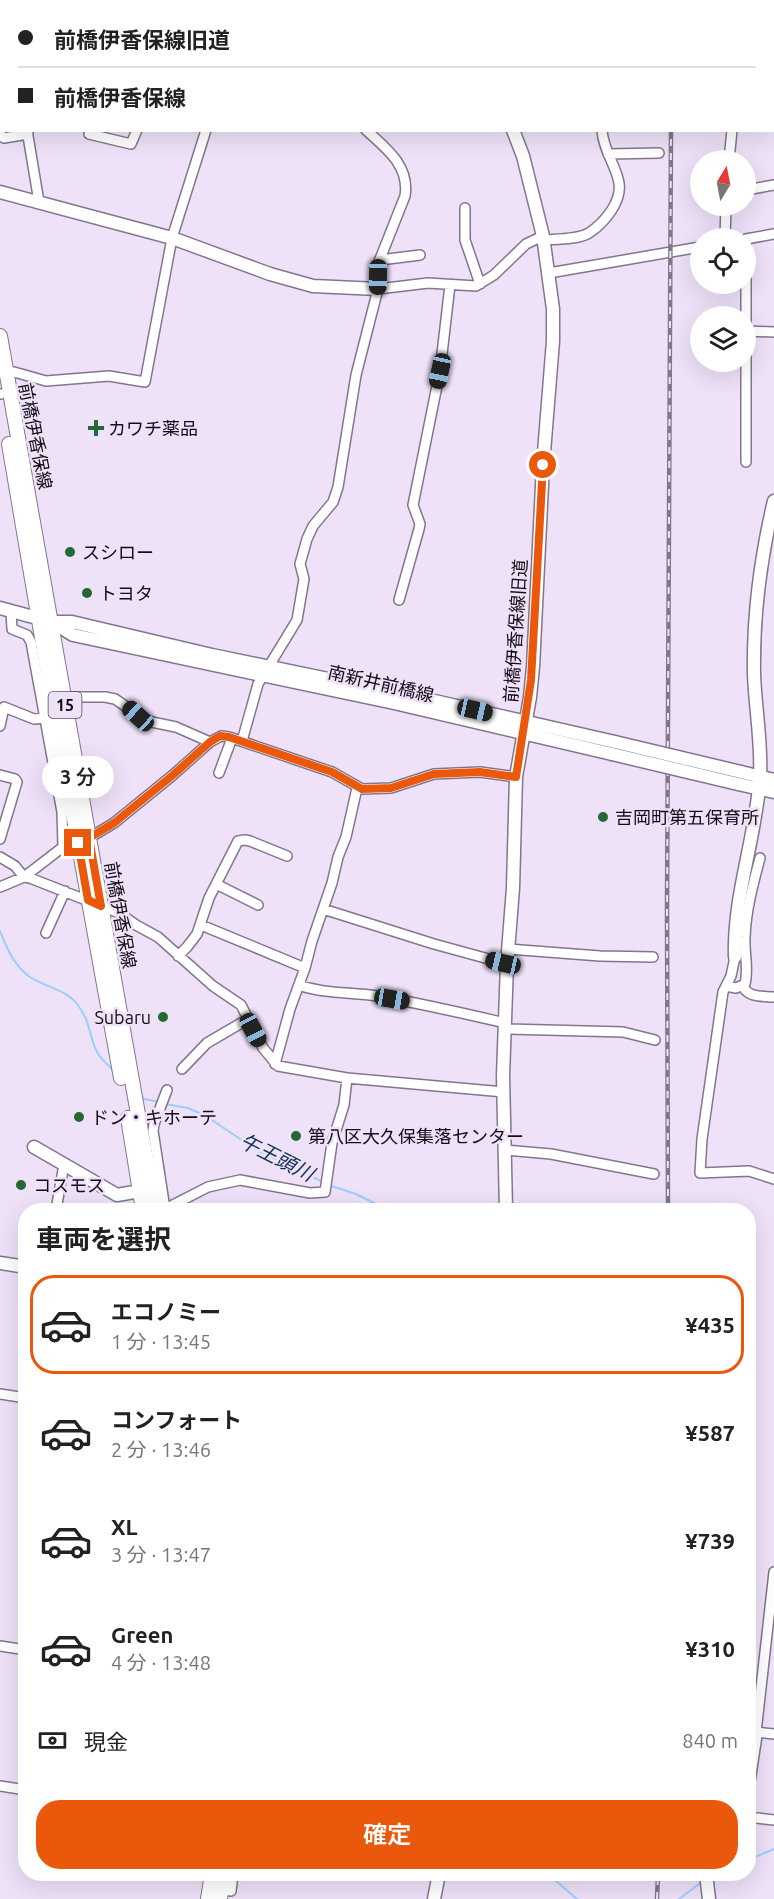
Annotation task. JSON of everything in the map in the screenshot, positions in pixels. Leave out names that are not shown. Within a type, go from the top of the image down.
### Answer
[{"type":"main road","name":"前橋伊香保線","points":[[0,336],[83,840],[101,906],[129,1074],[130,1099]]},
{"type":"main road","name":"前橋伊香保線","points":[[0,393],[64,697],[83,840],[88,900],[117,1059],[130,1099]]},
{"type":"main road","name":"15","points":[[130,1099],[142,1203]]},
{"type":"main road","name":"15","points":[[130,1099],[156,1203]]},
{"type":"main road","points":[[208,1899],[211,1881]]},
{"type":"street","points":[[0,132],[4,138],[25,132]]},
{"type":"street","points":[[28,132],[39,202]]},
{"type":"street","points":[[89,134],[131,144],[136,132]]},
{"type":"street","points":[[6,373],[14,372],[46,381],[109,376],[145,382],[172,238],[204,132]]},
{"type":"street","points":[[219,774],[237,740],[258,684],[297,620],[304,579],[300,564],[313,526],[333,502],[356,375],[378,289],[380,260],[405,196],[407,184],[402,166],[368,132]]},
{"type":"street","name":"前橋伊香保線旧道","points":[[506,1203],[505,1026],[513,888],[516,777],[530,697],[543,465],[553,341],[553,309],[543,238],[523,156],[514,132]]},
{"type":"street","points":[[0,192],[172,238],[270,274],[313,286],[378,289],[428,283],[476,286],[494,275],[534,238],[588,234],[610,212],[620,190],[619,181],[603,142],[602,132]]},
{"type":"street","points":[[730,150],[732,132]]},
{"type":"street","points":[[608,154],[659,153]]},
{"type":"street","points":[[756,188],[774,185]]},
{"type":"street","points":[[465,208],[465,240],[480,284]]},
{"type":"street","points":[[756,237],[774,234]]},
{"type":"street","points":[[549,273],[690,249]]},
{"type":"street","points":[[380,260],[420,255]]},
{"type":"street","points":[[399,600],[420,524],[413,505],[440,371],[450,285]]},
{"type":"street","points":[[756,331],[774,332]]},
{"type":"street","points":[[746,462],[747,372]]},
{"type":"street","points":[[774,501],[759,585],[755,651],[755,687],[761,748],[759,783],[738,903],[734,965],[726,986],[704,1121],[700,1173],[749,1171],[774,1179]]},
{"type":"street","points":[[6,610],[12,629],[27,634],[31,642],[62,812],[63,847]]},
{"type":"street","name":"南新井前橋線","points":[[6,610],[46,620],[73,635],[267,671],[524,727],[759,783],[774,792]]},
{"type":"street","points":[[64,697],[115,699],[147,721],[176,727],[210,742]]},
{"type":"street","points":[[0,726],[2,706],[34,719],[45,718]]},
{"type":"street","points":[[0,887],[24,877],[63,847],[83,840],[114,823],[220,736],[332,772],[357,788],[382,790],[434,774],[457,772],[480,772],[516,777]]},
{"type":"street","points":[[0,775],[15,779],[16,782],[0,839]]},
{"type":"street","name":"南新井前橋線","points":[[759,783],[774,780]]},
{"type":"street","points":[[275,1064],[282,1035],[333,883],[357,788]]},
{"type":"street","points":[[178,956],[192,942],[201,925],[204,909],[240,840],[250,841],[287,856]]},
{"type":"street","points":[[0,857],[15,866],[24,877],[119,913],[154,934],[213,986],[241,1005],[263,1048],[275,1064],[347,1078],[504,1092]]},
{"type":"street","points":[[726,986],[736,988],[745,984],[747,973],[746,923],[760,858]]},
{"type":"street","points":[[216,884],[258,905]]},
{"type":"street","points":[[46,933],[65,891]]},
{"type":"street","points":[[323,909],[434,945],[507,964]]},
{"type":"street","points":[[201,925],[305,968]]},
{"type":"street","points":[[508,949],[600,956],[653,957]]},
{"type":"street","points":[[299,985],[457,1011],[505,1026],[623,1032],[654,1040]]},
{"type":"street","points":[[742,987],[753,996],[774,997]]},
{"type":"street","points":[[182,1069],[207,1043],[248,1019]]},
{"type":"street","points":[[173,1203],[208,1187],[240,1180],[310,1193],[323,1193],[332,1143],[344,1105],[347,1078]]},
{"type":"street","points":[[158,1203],[153,1131],[167,1090]]},
{"type":"street","points":[[34,1147],[117,1195],[140,1191]]},
{"type":"street","points":[[506,1150],[552,1154],[654,1174]]},
{"type":"street","points":[[57,1203],[65,1165]]},
{"type":"street","points":[[0,1263],[18,1266]]},
{"type":"street","points":[[0,1394],[18,1397]]},
{"type":"street","points":[[774,1572],[771,1630],[763,1664],[756,1732],[774,1734]]},
{"type":"street","points":[[0,1646],[18,1649]]},
{"type":"street","points":[[763,1664],[774,1667]]},
{"type":"street","points":[[0,1786],[18,1789]]},
{"type":"street","points":[[756,1818],[774,1820]]},
{"type":"street","points":[[221,1894],[231,1891],[232,1881]]},
{"type":"street","points":[[434,1899],[438,1881]]},
{"type":"street","points":[[706,1881],[709,1899]]},
{"type":"waterway","name":"午王頭川","points":[[0,931],[5,944],[24,973],[67,995],[82,1010],[93,1044],[104,1062],[114,1071]]},
{"type":"waterway","name":"午王頭川","points":[[140,1095],[144,1099],[160,1102]]},
{"type":"waterway","name":"午王頭川","points":[[165,1104],[188,1108],[206,1116],[255,1149],[323,1182]]},
{"type":"waterway","name":"午王頭川","points":[[328,1185],[356,1194],[374,1203]]},
{"type":"waterway","name":"午王頭川","points":[[756,1857],[774,1849]]},
{"type":"waterway","name":"午王頭川","points":[[556,1881],[577,1899]]},
{"type":"waterway","name":"午王頭川","points":[[679,1899],[703,1881]]},
{"type":"railway","points":[[668,1203],[667,909],[671,132]]},
{"type":"railway","points":[[657,1899],[658,1881]]},
{"type":"place","name":"カワチ薬品","points":[[96,428]]},
{"type":"place","name":"スシロー","points":[[70,552]]},
{"type":"place","name":"トヨタ","points":[[87,593]]},
{"type":"place","name":"吉岡町第五保育所","points":[[603,817]]},
{"type":"place","name":"Subaru","points":[[163,1017]]},
{"type":"place","name":"ドン・キホーテ","points":[[79,1117]]},
{"type":"place","name":"第八区大久保集落センター","points":[[296,1136]]},
{"type":"place","name":"コスモス","points":[[21,1185]]},
{"type":"route","points":[[78,843],[88,900],[101,906],[89,838],[114,823],[220,736],[229,737],[332,772],[362,789],[382,790],[434,774],[457,772],[480,772],[516,777],[530,697],[543,465]]}]
